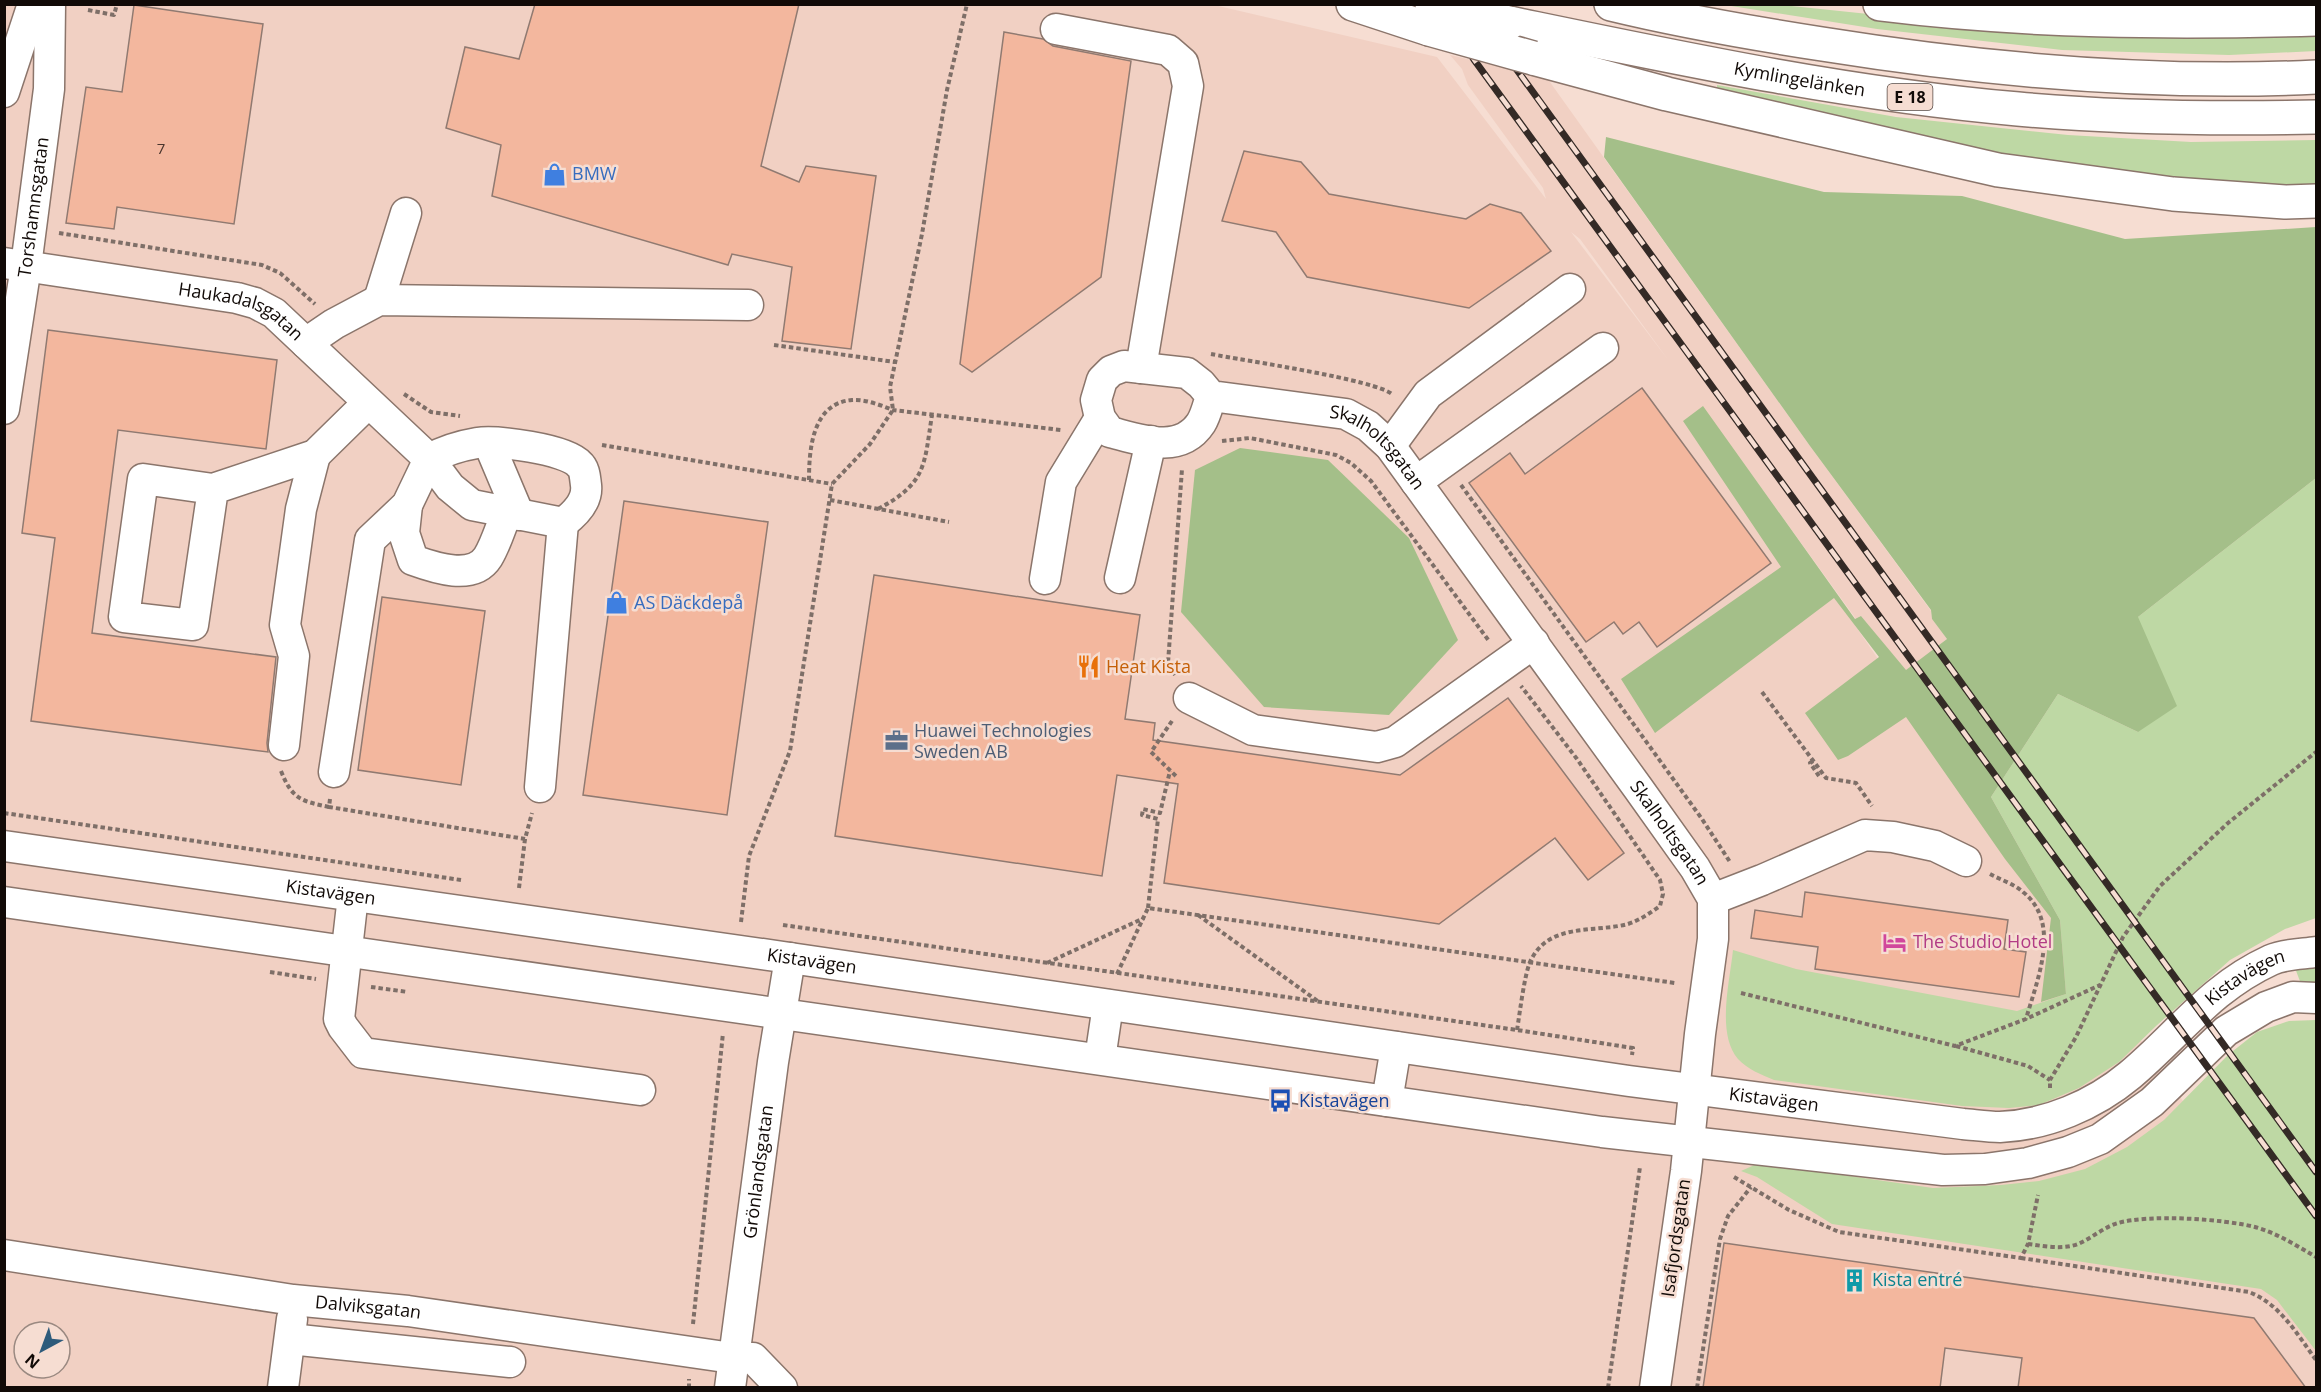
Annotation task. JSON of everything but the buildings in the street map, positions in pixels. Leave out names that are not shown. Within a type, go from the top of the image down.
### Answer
[{"type":"highway","points":[[1353,4],[1430,17],[1533,58],[1667,94],[1998,170],[2173,194],[2285,202],[2316,201]]},
{"type":"highway","name":"E 18","points":[[1611,4],[1658,15],[1781,37],[1908,57],[2001,68],[2249,80],[2316,77]]},
{"type":"highway","points":[[1880,4],[1996,14],[2187,22],[2316,19]]},
{"type":"highway","name":"Kymlingelänken","points":[[1430,17],[1509,23],[1772,77],[2007,108],[2139,117],[2316,117]]},
{"type":"street","points":[[4,92],[33,4]]},
{"type":"street","name":"Torshamnsgatan","points":[[4,409],[15,265],[49,89],[50,4]]},
{"type":"street","points":[[1056,30],[1168,50],[1184,63],[1188,86],[1141,368]]},
{"type":"street","points":[[379,300],[406,213]]},
{"type":"street","name":"Haukadalsgatan","points":[[15,265],[237,298],[255,303],[274,313],[429,459],[450,487],[472,505],[563,522]]},
{"type":"street","points":[[1390,446],[1428,394],[1570,289]]},
{"type":"street","points":[[306,343],[334,324],[379,300],[748,305]]},
{"type":"street","points":[[1416,482],[1603,348]]},
{"type":"street","points":[[1045,579],[1061,482],[1093,430],[1096,400],[1102,380],[1111,371],[1124,366],[1187,374],[1201,384],[1211,396],[1202,422],[1188,437],[1174,443],[1149,450],[1110,432],[1093,430]]},
{"type":"street","name":"Skalholtsgatan","points":[[1211,396],[1346,414],[1368,426],[1390,446],[1695,868],[1713,898],[1713,939],[1695,1088]]},
{"type":"street","points":[[213,489],[193,625],[124,616],[143,479],[213,489],[315,455],[368,403]]},
{"type":"street","points":[[489,444],[513,514],[488,558],[474,569],[457,571],[430,566],[413,560],[404,533],[407,505],[429,459],[444,451],[479,443],[525,446],[559,453],[579,463],[584,471],[586,489],[575,515],[563,522],[540,787]]},
{"type":"street","points":[[1120,578],[1149,450]]},
{"type":"street","points":[[284,745],[294,656],[285,625],[301,509],[315,455]]},
{"type":"street","points":[[334,772],[370,540],[407,505]]},
{"type":"street","points":[[1189,698],[1253,729],[1377,747],[1395,742],[1534,643]]},
{"type":"street","points":[[1713,898],[1762,880],[1865,834],[1935,846],[1966,861]]},
{"type":"street","name":"Kistavägen","points":[[4,846],[1629,1081],[1963,1124],[2000,1126],[2035,1121],[2066,1113],[2098,1096],[2121,1081],[2199,1008],[2231,982],[2273,959],[2316,952]]},
{"type":"street","points":[[353,896],[339,1019],[363,1053],[640,1090]]},
{"type":"street","name":"Kistavägen","points":[[4,902],[1602,1132],[1943,1170],[1985,1169],[2028,1163],[2067,1152],[2100,1139],[2152,1102],[2226,1031],[2266,1006],[2293,998],[2316,998]]},
{"type":"street","points":[[2273,959],[2316,937]]},
{"type":"street","name":"Grönlandsgatan","points":[[730,1388],[732,1358],[790,958]]},
{"type":"street","points":[[1100,1059],[1108,1005]]},
{"type":"street","points":[[1387,1101],[1396,1047]]},
{"type":"street","name":"Isafjordsgatan","points":[[1655,1388],[1686,1171],[1695,1088]]},
{"type":"street","name":"Dalviksgatan","points":[[4,1255],[293,1300],[408,1311],[732,1358],[753,1358],[782,1388]]},
{"type":"street","points":[[283,1388],[293,1300]]},
{"type":"street","points":[[290,1339],[510,1362]]},
{"type":"path","points":[[88,10],[114,15],[117,4]]},
{"type":"path","points":[[752,922],[741,920],[749,856],[790,751],[832,484],[870,444],[893,410],[890,387],[922,234],[947,90],[967,4]]},
{"type":"path","points":[[58,232],[262,265],[280,273],[306,295],[334,324]]},
{"type":"path","points":[[774,345],[895,362]]},
{"type":"path","points":[[397,389],[431,412],[465,417]]},
{"type":"path","points":[[809,480],[809,449],[816,427],[833,407],[853,399],[893,410],[1075,432],[1093,430]]},
{"type":"path","points":[[878,509],[899,498],[921,472],[932,415]]},
{"type":"path","points":[[1218,441],[1250,438],[1336,455],[1351,463],[1377,488],[1577,759],[1660,880],[1663,894],[1660,906],[1646,916],[1629,924],[1556,935],[1548,941],[1530,962],[1517,1030]]},
{"type":"path","points":[[600,444],[611,448],[832,484]]},
{"type":"path","points":[[1149,450],[1183,465],[1168,663],[1189,698],[1151,752],[1178,778]]},
{"type":"path","points":[[830,500],[949,522]]},
{"type":"path","points":[[1762,692],[1826,778],[1856,783],[1866,798]]},
{"type":"path","points":[[284,745],[280,767],[288,789],[296,797],[306,802],[525,838]]},
{"type":"path","points":[[2050,1091],[2050,1080],[2076,1037],[2123,937],[2160,886],[2228,823],[2316,752]]},
{"type":"path","points":[[1813,761],[1810,763],[1819,776]]},
{"type":"path","points":[[1118,974],[1149,908],[1158,819],[1142,815],[1143,809],[1160,813],[1170,771]]},
{"type":"path","points":[[329,807],[334,772]]},
{"type":"path","points":[[530,890],[519,888],[525,838],[540,787]]},
{"type":"path","points":[[4,813],[472,881]]},
{"type":"path","points":[[1966,861],[2023,892],[2034,905],[2041,921],[2045,949],[2026,1019]]},
{"type":"path","points":[[1149,908],[1675,983]]},
{"type":"path","points":[[1198,915],[1319,1002]]},
{"type":"path","points":[[1047,963],[1144,918]]},
{"type":"path","points":[[774,924],[1633,1048]]},
{"type":"path","points":[[1955,1046],[2026,1019],[2101,985]]},
{"type":"path","points":[[1741,993],[2028,1066],[2050,1080]]},
{"type":"path","points":[[689,1388],[690,1352],[722,1035],[733,1037]]},
{"type":"path","points":[[1629,1165],[1686,1171]]},
{"type":"path","points":[[1608,1388],[1640,1167]]},
{"type":"path","points":[[1734,1176],[1789,1210],[1839,1232],[2249,1292],[2264,1298],[2276,1307],[2316,1360]]},
{"type":"path","points":[[1697,1388],[1720,1239],[1728,1216],[1751,1187]]},
{"type":"path","points":[[2021,1258],[2028,1244],[2038,1194]]},
{"type":"path","points":[[2028,1244],[2062,1248],[2078,1244],[2116,1224],[2157,1218],[2227,1222],[2256,1228],[2280,1237],[2316,1257]]},
{"type":"shaded area","points":[[5,4],[1214,5],[1437,57],[1546,199],[1543,188],[1468,85],[1462,69],[1450,55],[1547,78],[1931,611],[1932,619],[1947,639],[1906,671],[1861,616],[1856,619],[1734,450],[2316,1294],[2316,1388],[5,1388]],"holes":[[[1571,232],[1580,239],[1669,361]]]},
{"type":"green space","points":[[1725,5],[1782,5],[2061,34],[2249,37],[2316,35],[2316,51],[2229,55],[2062,50],[1877,29]]},
{"type":"green space","points":[[1717,85],[1896,117],[2068,135],[2191,142],[2316,140],[2316,186],[2240,184],[2164,178],[2014,156],[1717,92]]},
{"type":"green space","points":[[1606,137],[1824,192],[1962,196],[2125,239],[2316,227],[2316,478],[2138,617],[2177,706],[2138,732],[2058,694],[1991,797],[2060,920],[2066,994],[2041,1002],[2051,918],[2005,859],[1906,717],[1848,756],[1838,760],[1805,713],[1879,657],[1834,598],[1655,733],[1621,679],[1781,567],[1683,421],[1703,406],[1855,619],[1861,616],[1906,670],[1947,639],[1932,619],[1931,610],[1810,446],[1604,157]]},
{"type":"green space","points":[[1240,448],[1328,460],[1409,538],[1458,640],[1389,715],[1264,707],[1181,612],[1195,470]]},
{"type":"green space","points":[[2316,478],[2316,918],[2285,929],[2230,960],[2119,1062],[2079,1088],[2039,1105],[2009,1108],[1962,1106],[1774,1080],[1742,1063],[1731,1048],[1726,1021],[1727,991],[1733,950],[1796,969],[2017,1011],[2066,994],[2060,920],[1991,797],[2058,694],[2138,732],[2138,617]]},
{"type":"green space","points":[[2316,965],[2316,984],[2301,984],[2295,968]]},
{"type":"green space","points":[[2316,1020],[2316,1351],[2277,1300],[2261,1289],[1832,1224],[1757,1177],[1741,1171],[1759,1163],[1933,1188],[2039,1181],[2085,1169],[2127,1147],[2164,1120],[2228,1055],[2257,1032],[2289,1021]]},
{"type":"railway","points":[[1438,4],[1475,61],[2316,1216]]},
{"type":"railway","points":[[1475,4],[1517,70],[2316,1172]]},
{"type":"place","name":"BMW","points":[[554,174]]},
{"type":"place","name":"AS Däckdepå","points":[[616,603]]},
{"type":"place","name":"Heat Kista","points":[[1088,667]]},
{"type":"place","name":"Huawei Technologies Sweden AB","points":[[896,741]]},
{"type":"place","name":"The Studio Hotel","points":[[1895,942]]},
{"type":"place","name":"Kistavägen","points":[[1281,1101]]},
{"type":"place","name":"Kista entré","points":[[1854,1280]]}]
